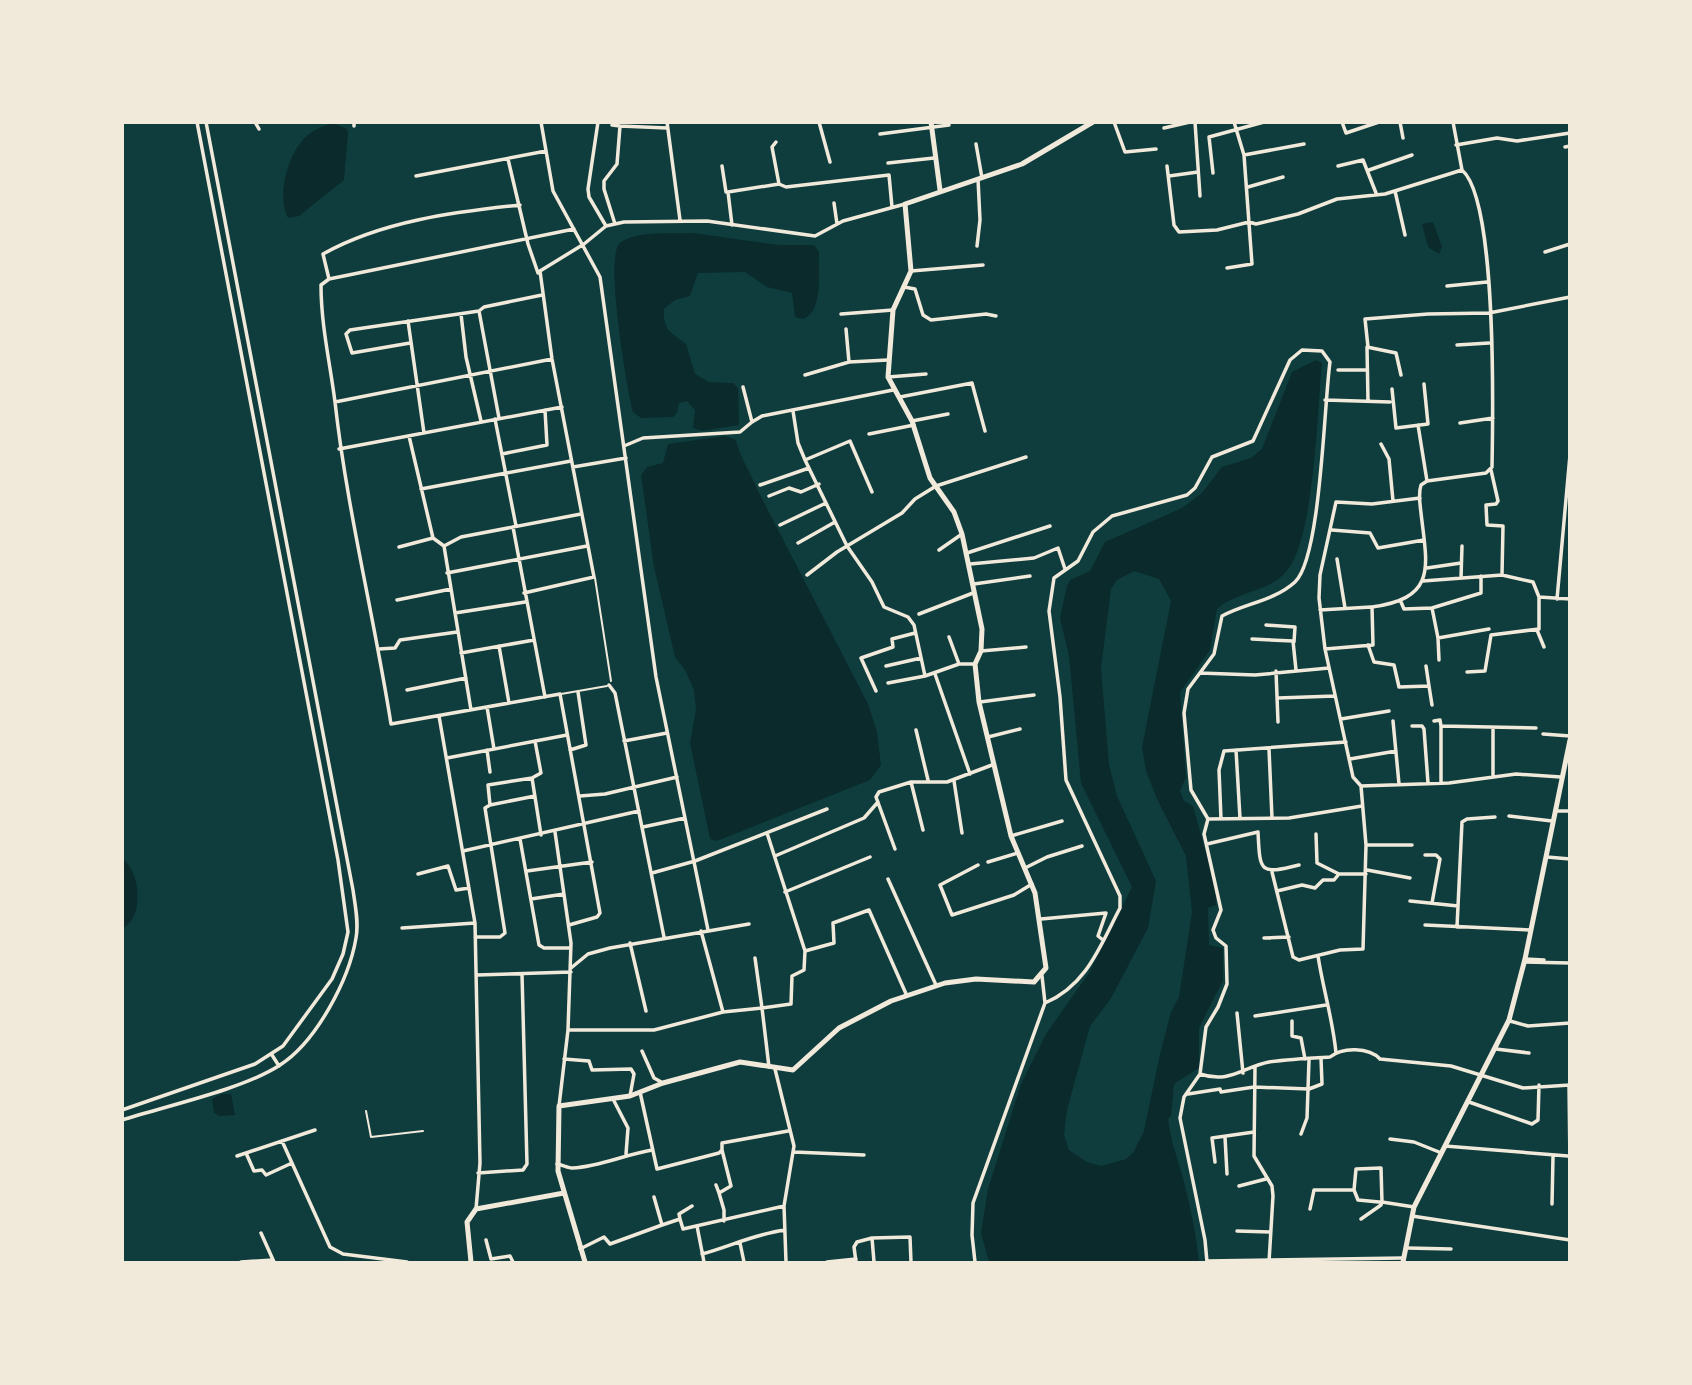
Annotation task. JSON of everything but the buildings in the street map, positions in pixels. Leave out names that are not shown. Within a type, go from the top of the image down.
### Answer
[{"type":"street","points":[[122,1110],[213,1081],[272,1055],[283,1046],[332,979],[343,954],[348,932],[346,905],[197,122]]},
{"type":"street","points":[[122,1120],[279,1066],[297,1052],[324,1016],[342,983],[357,935],[356,913],[206,122]]},
{"type":"street","points":[[255,122],[259,129]]},
{"type":"street","points":[[541,122],[553,191],[600,277],[611,374],[626,458],[645,605],[667,733],[708,930]]},
{"type":"street","points":[[598,122],[588,189],[589,197],[606,226]]},
{"type":"street","points":[[820,122],[830,163]]},
{"type":"street","points":[[538,274],[606,226],[615,224],[680,219],[815,236],[838,224],[905,204],[1036,158],[1093,122]]},
{"type":"street","points":[[1114,122],[1125,152],[1156,149]]},
{"type":"street","points":[[1164,128],[1190,122]]},
{"type":"street","points":[[1195,122],[1200,196]]},
{"type":"street","points":[[1227,268],[1252,264],[1244,155],[1234,122]]},
{"type":"street","points":[[1213,173],[1208,139],[1264,122]]},
{"type":"street","points":[[1342,122],[1346,134],[1379,122]]},
{"type":"street","points":[[1400,122],[1404,138]]},
{"type":"street","points":[[1453,122],[1462,170],[1470,178],[1480,217],[1489,313],[1493,418],[1491,470],[1498,501],[1496,505],[1486,505],[1485,515],[1487,525],[1503,526],[1502,575]]},
{"type":"street","points":[[612,125],[667,125],[680,219]]},
{"type":"street","points":[[931,125],[940,190]]},
{"type":"street","points":[[880,134],[931,125],[949,125]]},
{"type":"street","points":[[615,224],[604,181],[617,164],[620,127]]},
{"type":"street","points":[[1456,145],[1497,138],[1517,141],[1570,133]]},
{"type":"street","points":[[776,142],[772,147],[779,184]]},
{"type":"street","points":[[976,144],[980,178],[977,246]]},
{"type":"street","points":[[1244,155],[1304,144]]},
{"type":"street","points":[[416,176],[546,151]]},
{"type":"street","points":[[1369,170],[1412,155]]},
{"type":"street","points":[[888,163],[934,158]]},
{"type":"street","points":[[508,159],[538,274],[594,577],[524,593]]},
{"type":"street","points":[[1338,166],[1363,160],[1376,193]]},
{"type":"street","points":[[722,166],[732,225]]},
{"type":"street","points":[[1167,166],[1174,225],[1179,232],[1217,230],[1249,222],[1256,224],[1298,214],[1322,203],[1395,191],[1462,170]]},
{"type":"street","points":[[1169,176],[1198,172]]},
{"type":"street","points":[[727,194],[731,191],[779,184],[786,187],[889,175],[892,208]]},
{"type":"street","points":[[1248,187],[1283,177]]},
{"type":"street","points":[[1395,191],[1405,235]]},
{"type":"street","points":[[834,203],[838,224]]},
{"type":"street","points":[[905,204],[911,271],[893,310],[888,377],[897,398],[913,423],[930,478],[954,512],[962,534],[982,629],[981,651],[975,664],[979,702],[992,765],[1012,836],[1032,884],[1041,919],[1047,961],[1042,976],[1045,1003],[974,1203],[972,1235],[975,1262]]},
{"type":"street","points":[[329,279],[323,254],[354,241],[405,223],[520,205]]},
{"type":"street","points":[[569,925],[599,916],[592,862],[560,694],[391,724],[379,649],[339,449],[321,310],[321,285],[329,279],[574,229]]},
{"type":"street","points":[[1545,252],[1570,244]]},
{"type":"street","points":[[911,271],[983,265]]},
{"type":"street","points":[[1447,286],[1487,282]]},
{"type":"street","points":[[904,287],[915,289],[920,296],[923,315],[931,320],[986,314],[996,316]]},
{"type":"street","points":[[410,343],[352,353],[346,334],[350,330],[479,311],[484,307],[542,295]]},
{"type":"street","points":[[1368,401],[1366,319],[1489,313],[1570,297]]},
{"type":"street","points":[[841,314],[893,310]]},
{"type":"street","points":[[479,311],[525,602],[545,697]]},
{"type":"street","points":[[461,314],[470,374],[481,421]]},
{"type":"street","points":[[408,321],[415,386],[424,433]]},
{"type":"street","points":[[846,329],[849,362]]},
{"type":"street","points":[[1457,345],[1489,343]]},
{"type":"street","points":[[1368,347],[1396,353],[1401,375]]},
{"type":"street","points":[[1045,1003],[1065,995],[1078,984],[1120,908],[1120,896],[1066,780],[1049,611],[1050,589],[1054,578],[1078,561],[1090,535],[1104,522],[1121,513],[1186,495],[1195,488],[1212,457],[1256,438],[1280,379],[1290,360],[1298,352],[1315,349],[1328,356],[1313,527],[1302,574],[1276,594],[1223,616],[1214,654],[1187,691],[1185,738],[1191,790],[1208,819],[1204,834],[1221,910],[1213,930],[1227,950],[1227,984],[1219,1007],[1206,1027],[1200,1074],[1186,1094],[1180,1118],[1207,1262],[1402,1259],[1412,1207],[1496,1049],[1509,1020],[1525,961],[1566,737],[1543,734]]},
{"type":"street","points":[[335,402],[552,359]]},
{"type":"street","points":[[805,375],[849,362],[888,360]]},
{"type":"street","points":[[1338,370],[1366,370]]},
{"type":"street","points":[[888,377],[926,374]]},
{"type":"street","points":[[897,398],[972,383],[985,432]]},
{"type":"street","points":[[1392,389],[1396,428],[1428,424],[1424,384]]},
{"type":"street","points":[[743,387],[751,422]]},
{"type":"street","points":[[624,446],[643,438],[740,432],[762,416],[893,390]]},
{"type":"street","points":[[1325,400],[1390,402]]},
{"type":"street","points":[[339,449],[562,408]]},
{"type":"street","points":[[502,454],[547,445],[545,410]]},
{"type":"street","points":[[793,411],[798,443],[835,522],[884,607],[908,617],[915,633],[925,676]]},
{"type":"street","points":[[869,434],[948,414]]},
{"type":"street","points":[[1460,423],[1493,418]]},
{"type":"street","points":[[1418,425],[1427,481]]},
{"type":"street","points":[[409,436],[433,538],[443,546],[471,710]]},
{"type":"street","points":[[805,460],[850,441],[872,492]]},
{"type":"street","points":[[1381,443],[1389,459],[1393,501]]},
{"type":"street","points":[[1557,599],[1570,455]]},
{"type":"street","points":[[807,575],[847,546],[902,513],[915,499],[936,486],[1026,457]]},
{"type":"street","points":[[573,467],[626,458]]},
{"type":"street","points":[[421,489],[571,461]]},
{"type":"street","points":[[760,485],[809,468]]},
{"type":"street","points":[[1320,610],[1401,602],[1423,581],[1427,568],[1421,485],[1427,481],[1491,470]]},
{"type":"street","points":[[769,496],[789,488],[801,492],[819,484]]},
{"type":"street","points":[[1272,872],[1293,957],[1298,960],[1363,949],[1366,845],[1361,786],[1353,777],[1325,649],[1320,610],[1320,575],[1337,502],[1420,498]]},
{"type":"street","points":[[780,525],[826,503]]},
{"type":"street","points":[[443,546],[461,537],[581,514]]},
{"type":"street","points":[[798,543],[835,522]]},
{"type":"street","points":[[967,553],[1048,527]]},
{"type":"street","points":[[1332,530],[1370,533],[1378,548],[1424,540]]},
{"type":"street","points":[[939,551],[962,534]]},
{"type":"street","points":[[399,547],[433,538]]},
{"type":"street","points":[[447,573],[587,546]]},
{"type":"street","points":[[1461,578],[1462,546]]},
{"type":"street","points":[[970,564],[1034,558],[1058,548],[1065,569]]},
{"type":"street","points":[[1337,559],[1345,608]]},
{"type":"street","points":[[1427,568],[1461,564]]},
{"type":"street","points":[[1423,581],[1502,575],[1528,579],[1533,582],[1539,597],[1537,630],[1544,647]]},
{"type":"street","points":[[974,584],[1030,576]]},
{"type":"street","points":[[1401,602],[1404,609],[1432,608],[1481,593],[1481,576]]},
{"type":"street","points":[[397,600],[450,589]]},
{"type":"street","points":[[919,614],[975,592]]},
{"type":"street","points":[[1539,597],[1570,599]]},
{"type":"street","points":[[454,614],[525,602]]},
{"type":"street","points":[[1325,649],[1368,645],[1375,641],[1371,607]]},
{"type":"street","points":[[1432,608],[1440,660]]},
{"type":"street","points":[[1266,625],[1295,626],[1296,670]]},
{"type":"street","points":[[1438,638],[1489,629]]},
{"type":"street","points":[[1467,672],[1485,671],[1491,635],[1537,630]]},
{"type":"street","points":[[379,649],[395,648],[400,640],[457,632]]},
{"type":"street","points":[[876,691],[861,659],[893,647],[892,639],[915,633]]},
{"type":"street","points":[[949,637],[959,664]]},
{"type":"street","points":[[1252,639],[1294,642]]},
{"type":"street","points":[[461,653],[534,640]]},
{"type":"street","points":[[1368,645],[1374,662],[1394,665],[1399,687],[1429,686]]},
{"type":"street","points":[[499,646],[509,703]]},
{"type":"street","points":[[981,651],[1026,647]]},
{"type":"street","points":[[886,666],[921,658]]},
{"type":"street","points":[[888,683],[935,674],[959,664],[975,664]]},
{"type":"street","points":[[1426,666],[1432,705]]},
{"type":"street","points":[[1200,673],[1255,675],[1329,668]]},
{"type":"street","points":[[1276,671],[1278,722]]},
{"type":"street","points":[[935,674],[970,774]]},
{"type":"street","points":[[407,690],[466,678]]},
{"type":"street","points":[[610,683],[614,689],[664,937]]},
{"type":"street","points":[[570,750],[586,745],[578,692]]},
{"type":"street","points":[[979,702],[1034,695]]},
{"type":"street","points":[[1278,698],[1335,696]]},
{"type":"street","points":[[487,707],[494,749]]},
{"type":"street","points":[[1341,719],[1389,711]]},
{"type":"street","points":[[439,716],[475,923],[478,1173],[476,1209],[467,1222],[471,1262]]},
{"type":"street","points":[[1434,721],[1440,720],[1441,726],[1441,783]]},
{"type":"street","points":[[1393,721],[1399,785]]},
{"type":"street","points":[[1412,726],[1422,726],[1424,729],[1428,784]]},
{"type":"street","points":[[1441,726],[1536,728]]},
{"type":"street","points":[[1493,728],[1493,777]]},
{"type":"street","points":[[986,737],[1020,729]]},
{"type":"street","points":[[916,730],[928,780]]},
{"type":"street","points":[[624,741],[667,733]]},
{"type":"street","points":[[447,758],[567,735]]},
{"type":"street","points":[[491,805],[488,785],[532,778],[541,773],[535,741]]},
{"type":"street","points":[[1221,819],[1221,753],[1236,749],[1346,742]]},
{"type":"street","points":[[1269,748],[1272,818]]},
{"type":"street","points":[[1236,749],[1240,818]]},
{"type":"street","points":[[487,750],[490,772]]},
{"type":"street","points":[[1349,759],[1396,751]]},
{"type":"street","points":[[895,849],[876,795],[881,790],[911,782],[928,780],[940,783],[954,780],[992,765]]},
{"type":"street","points":[[579,796],[633,788],[677,777]]},
{"type":"street","points":[[1361,786],[1428,784],[1493,777],[1560,777]]},
{"type":"street","points":[[532,778],[541,835]]},
{"type":"street","points":[[954,780],[962,833]]},
{"type":"street","points":[[911,782],[923,830]]},
{"type":"street","points":[[475,937],[500,937],[505,933],[485,808],[535,796]]},
{"type":"street","points":[[775,856],[864,818],[878,802]]},
{"type":"street","points":[[1208,819],[1272,818],[1363,806]]},
{"type":"street","points":[[652,873],[695,861],[827,809]]},
{"type":"street","points":[[463,852],[639,811]]},
{"type":"street","points":[[1553,811],[1570,811]]},
{"type":"street","points":[[1509,816],[1552,821]]},
{"type":"street","points":[[1457,927],[1462,822],[1467,819],[1495,817]]},
{"type":"street","points":[[642,827],[685,818]]},
{"type":"street","points":[[1012,836],[1062,821]]},
{"type":"street","points":[[555,832],[569,925],[571,970],[568,1030],[559,1106],[557,1164],[585,1262]]},
{"type":"street","points":[[1207,844],[1258,832],[1260,865],[1272,872],[1299,865]]},
{"type":"street","points":[[568,1030],[654,1030],[723,1012],[791,1004],[792,976],[804,970],[805,951],[767,833]]},
{"type":"street","points":[[1316,834],[1317,863],[1339,874],[1366,872],[1410,878]]},
{"type":"street","points":[[520,839],[541,947],[569,948]]},
{"type":"street","points":[[1366,845],[1412,845]]},
{"type":"street","points":[[1024,869],[1046,857],[1082,846]]},
{"type":"street","points":[[988,862],[1018,853]]},
{"type":"street","points":[[1425,855],[1436,855],[1440,859],[1432,903]]},
{"type":"street","points":[[1545,856],[1570,859]]},
{"type":"street","points":[[784,892],[870,857]]},
{"type":"street","points":[[527,871],[592,862]]},
{"type":"street","points":[[978,865],[940,885],[952,915],[1014,895],[1032,884]]},
{"type":"street","points":[[418,874],[448,866],[457,890],[469,888]]},
{"type":"street","points":[[1277,891],[1303,885],[1315,888],[1323,880],[1334,880],[1339,874]]},
{"type":"street","points":[[888,878],[935,982]]},
{"type":"street","points":[[531,899],[564,894]]},
{"type":"street","points":[[1410,901],[1458,906]]},
{"type":"street","points":[[805,951],[834,943],[833,923],[869,911],[906,993]]},
{"type":"street","points":[[1041,919],[1106,913],[1098,936],[1103,940]]},
{"type":"street","points":[[402,928],[475,923]]},
{"type":"street","points":[[477,975],[571,970],[588,954],[630,943],[750,925]]},
{"type":"street","points":[[1425,925],[1529,930]]},
{"type":"street","points":[[701,932],[723,1012]]},
{"type":"street","points":[[1264,938],[1289,937]]},
{"type":"street","points":[[630,943],[646,1011]]},
{"type":"street","points":[[1318,956],[1326,1005],[1334,1027],[1336,1053]]},
{"type":"street","points":[[755,958],[772,1068],[788,1130],[798,1153],[784,1206],[786,1262]]},
{"type":"street","points":[[1525,961],[1570,962]]},
{"type":"street","points":[[478,1173],[523,1170],[527,1164],[522,974]]},
{"type":"street","points":[[559,1106],[630,1096],[663,1083],[740,1062],[793,1070],[839,1028],[856,1017],[935,982],[976,979],[1023,983],[1034,982],[1042,976]]},
{"type":"street","points":[[1255,1016],[1326,1005]]},
{"type":"street","points":[[1237,1013],[1243,1073]]},
{"type":"street","points":[[1509,1020],[1528,1026],[1570,1023]]},
{"type":"street","points":[[1293,1021],[1292,1036],[1301,1038],[1307,1059],[1310,1089],[1307,1118],[1301,1134]]},
{"type":"street","points":[[1496,1049],[1529,1053]]},
{"type":"street","points":[[1200,1074],[1210,1077],[1243,1073],[1267,1062],[1330,1057],[1336,1053],[1364,1050],[1374,1052],[1380,1059],[1451,1066],[1523,1088],[1569,1085],[1570,1164]]},
{"type":"street","points":[[642,1051],[654,1078],[663,1083]]},
{"type":"street","points":[[272,1055],[279,1066]]},
{"type":"street","points":[[1186,1094],[1220,1088],[1221,1092],[1257,1087],[1310,1089],[1322,1085],[1321,1058]]},
{"type":"street","points":[[563,1059],[589,1061],[592,1070],[631,1069],[630,1096]]},
{"type":"street","points":[[1255,1067],[1255,1156],[1272,1186],[1273,1196],[1268,1261]]},
{"type":"street","points":[[1469,1102],[1535,1123],[1539,1113],[1539,1085]]},
{"type":"street","points":[[640,1092],[657,1169],[679,1165],[722,1150]]},
{"type":"street","points":[[613,1099],[628,1128],[626,1154]]},
{"type":"street","points":[[237,1156],[315,1130]]},
{"type":"street","points":[[719,1193],[731,1186],[722,1143],[788,1130]]},
{"type":"street","points":[[1214,1162],[1212,1138],[1254,1132]]},
{"type":"street","points":[[1225,1137],[1227,1174]]},
{"type":"street","points":[[1390,1139],[1414,1142],[1440,1152]]},
{"type":"street","points":[[282,1140],[330,1247],[336,1252],[407,1262]]},
{"type":"street","points":[[1445,1146],[1568,1156]]},
{"type":"street","points":[[557,1164],[569,1168],[586,1166],[626,1154],[652,1150]]},
{"type":"street","points":[[246,1153],[254,1171],[262,1170],[266,1175],[292,1163]]},
{"type":"street","points":[[798,1153],[864,1155]]},
{"type":"street","points":[[1552,1203],[1553,1156]]},
{"type":"street","points":[[1382,1202],[1381,1168],[1356,1169],[1354,1190],[1358,1200],[1412,1207]]},
{"type":"street","points":[[1239,1186],[1266,1179]]},
{"type":"street","points":[[716,1185],[724,1210],[724,1221]]},
{"type":"street","points":[[1310,1209],[1314,1190],[1354,1190]]},
{"type":"street","points":[[476,1209],[564,1193]]},
{"type":"street","points":[[654,1197],[662,1225]]},
{"type":"street","points":[[1361,1219],[1382,1202]]},
{"type":"street","points":[[692,1206],[679,1214],[682,1229],[784,1206]]},
{"type":"street","points":[[1411,1216],[1570,1240]]},
{"type":"street","points":[[580,1250],[604,1237],[610,1244],[680,1219]]},
{"type":"street","points":[[697,1226],[704,1262]]},
{"type":"street","points":[[702,1254],[740,1243],[754,1234],[785,1230]]},
{"type":"street","points":[[1237,1231],[1270,1232]]},
{"type":"street","points":[[241,1262],[274,1261],[261,1233]]},
{"type":"street","points":[[827,1262],[856,1261],[853,1247],[856,1242],[872,1238],[910,1237],[911,1262]]},
{"type":"street","points":[[872,1238],[874,1262]]},
{"type":"street","points":[[486,1240],[491,1259],[510,1256],[513,1262]]},
{"type":"street","points":[[740,1243],[744,1262]]},
{"type":"street","points":[[1405,1248],[1451,1249]]},
{"type":"lane","points":[[560,694],[610,683],[594,577]]},
{"type":"lane","points":[[366,1111],[371,1137],[423,1131]]},
{"type":"water","points":[[333,123],[347,129],[348,133],[344,180],[299,216],[288,218],[283,198],[290,162],[301,142],[311,133]]},
{"type":"water","points":[[1433,222],[1442,247],[1439,254],[1428,247],[1422,224]]},
{"type":"water","points":[[693,233],[779,245],[814,245],[819,252],[817,299],[810,315],[803,319],[795,317],[792,293],[767,287],[745,272],[698,273],[690,296],[675,300],[664,309],[667,327],[686,344],[695,374],[709,382],[733,383],[738,388],[739,425],[702,431],[693,428],[695,410],[687,401],[679,403],[677,413],[673,417],[641,418],[633,412],[622,351],[614,272],[616,253],[620,243],[627,239],[645,234]]},
{"type":"water","points":[[1316,360],[1322,363],[1313,475],[1302,535],[1294,558],[1284,574],[1276,580],[1217,609],[1210,650],[1180,692],[1186,777],[1180,791],[1184,801],[1193,806],[1215,886],[1216,905],[1208,908],[1209,945],[1223,948],[1223,980],[1199,1028],[1199,1068],[1174,1084],[1171,1116],[1168,1119],[1189,1202],[1199,1262],[989,1262],[981,1233],[988,1189],[1021,1084],[1046,1034],[1089,973],[1132,887],[1081,783],[1069,656],[1060,618],[1067,586],[1070,580],[1090,571],[1105,542],[1182,508],[1202,493],[1222,467],[1251,458],[1262,449],[1292,372]],"holes":[[[1134,571],[1159,579],[1171,601],[1142,747],[1146,771],[1157,799],[1186,856],[1192,912],[1179,997],[1171,1012],[1160,1054],[1144,1131],[1133,1153],[1126,1159],[1101,1166],[1087,1162],[1069,1150],[1064,1135],[1067,1110],[1090,1026],[1110,1000],[1148,928],[1156,881],[1117,796],[1109,765],[1101,668],[1111,589],[1117,580]]]},
{"type":"water","points":[[725,436],[736,440],[757,489],[868,704],[877,732],[881,765],[870,780],[717,841],[710,839],[690,743],[696,709],[694,690],[685,670],[675,657],[654,567],[641,475],[647,467],[663,463],[668,444]]},
{"type":"water","points":[[123,859],[134,874],[138,895],[134,915],[123,928]]},
{"type":"water","points":[[222,1094],[231,1094],[235,1115],[220,1116],[214,1113],[212,1099]]}]
